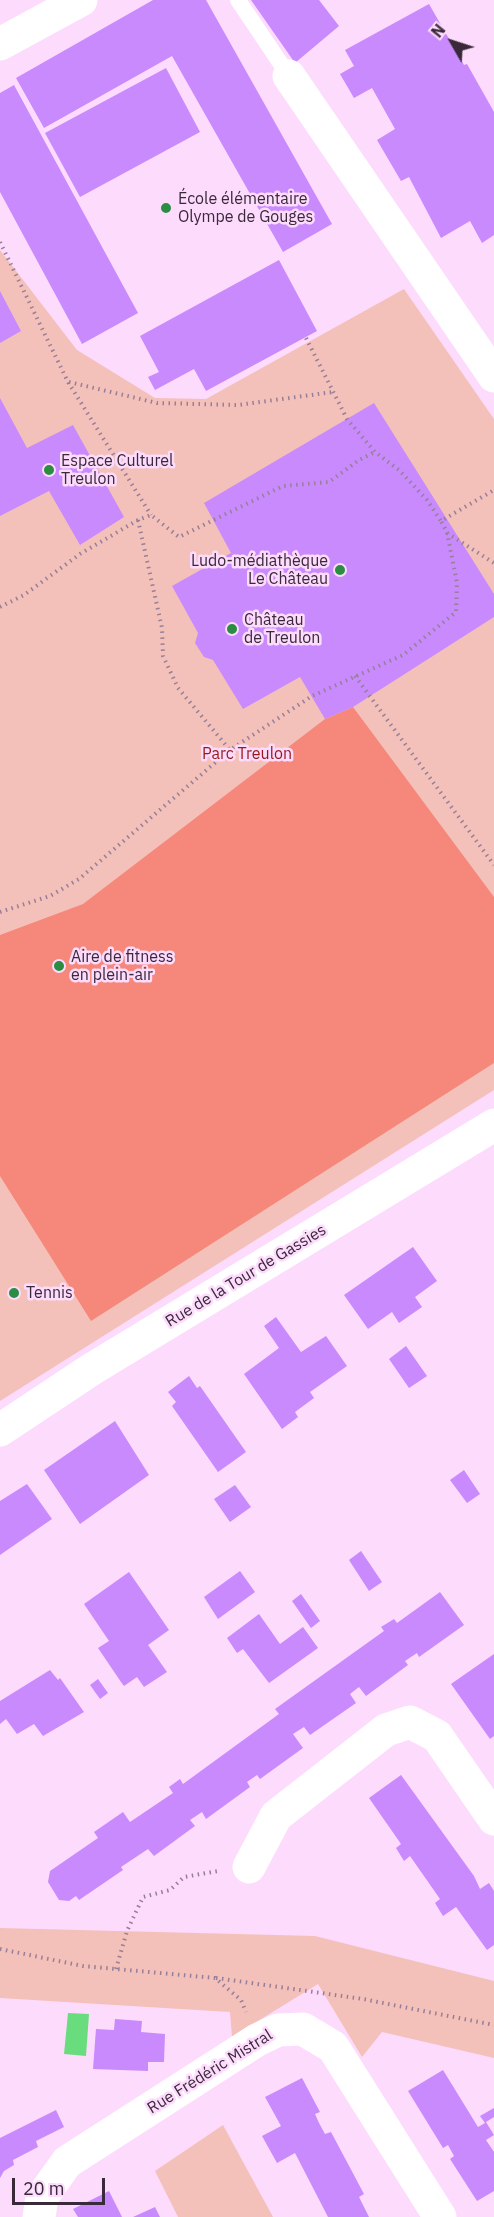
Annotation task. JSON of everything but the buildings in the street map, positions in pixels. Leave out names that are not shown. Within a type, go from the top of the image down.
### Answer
[{"type":"street","points":[[0,44],[81,0]]},
{"type":"street","points":[[290,76],[494,376]]},
{"type":"street","name":"Rue de la Tour de Gassies","points":[[0,1430],[93,1369],[494,1125]]},
{"type":"street","points":[[249,1867],[276,1816],[386,1730],[410,1722],[436,1736],[494,1819]]},
{"type":"street","name":"Rue Frédéric Mistral","points":[[39,2217],[42,2197],[67,2162],[257,2040],[278,2030],[303,2029],[333,2046],[440,2217]]},
{"type":"lane","points":[[238,0],[290,76]]},
{"type":"path","points":[[0,242],[68,382],[151,515],[179,537],[283,486],[329,482],[359,460],[375,452]]},
{"type":"path","points":[[0,912],[16,910],[50,896],[79,879],[230,750],[312,696],[403,654],[456,612],[457,582],[447,532],[441,521],[427,500],[399,470],[375,452],[347,419],[306,338]]},
{"type":"path","points":[[68,382],[157,403],[238,405],[333,392]]},
{"type":"path","points":[[441,521],[494,490]]},
{"type":"path","points":[[0,607],[24,594],[80,554],[138,520],[151,515]]},
{"type":"path","points":[[138,520],[162,628],[163,656],[178,688],[230,750]]},
{"type":"path","points":[[447,532],[494,563]]},
{"type":"path","points":[[355,676],[494,865]]},
{"type":"path","points":[[116,1969],[127,1931],[143,1897],[170,1890],[184,1876],[249,1867]]},
{"type":"path","points":[[0,1949],[83,1966],[215,1978],[363,1999],[494,2025]]},
{"type":"path","points":[[215,1978],[241,2000],[257,2040]]},
{"type":"green space","name":"Parc Treulon","points":[[0,250],[77,350],[155,398],[206,399],[404,289],[494,419],[494,1090],[0,1401]]},
{"type":"green space","points":[[0,1928],[315,1936],[494,1981],[494,2058],[382,2032],[362,2057],[318,1984],[232,2037],[230,2012],[0,1998]]},
{"type":"green space","points":[[223,2125],[273,2217],[178,2217],[155,2171]]},
{"type":"shaded area","points":[[353,707],[494,897],[494,1063],[91,1321],[0,1176],[0,935],[83,904],[325,719]]},
{"type":"shaded area","points":[[68,2013],[89,2014],[86,2056],[64,2054]]},
{"type":"place","name":"École élémentaire Olympe de Gouges","points":[[166,208]]},
{"type":"place","name":"Espace Culturel Treulon","points":[[49,470]]},
{"type":"place","name":"Ludo-médiathèque Le Château","points":[[340,570]]},
{"type":"place","name":"Château de Treulon","points":[[232,629]]},
{"type":"place","name":"Aire de fitness en plein-air","points":[[59,966]]},
{"type":"place","name":"Tennis","points":[[14,1293]]}]
